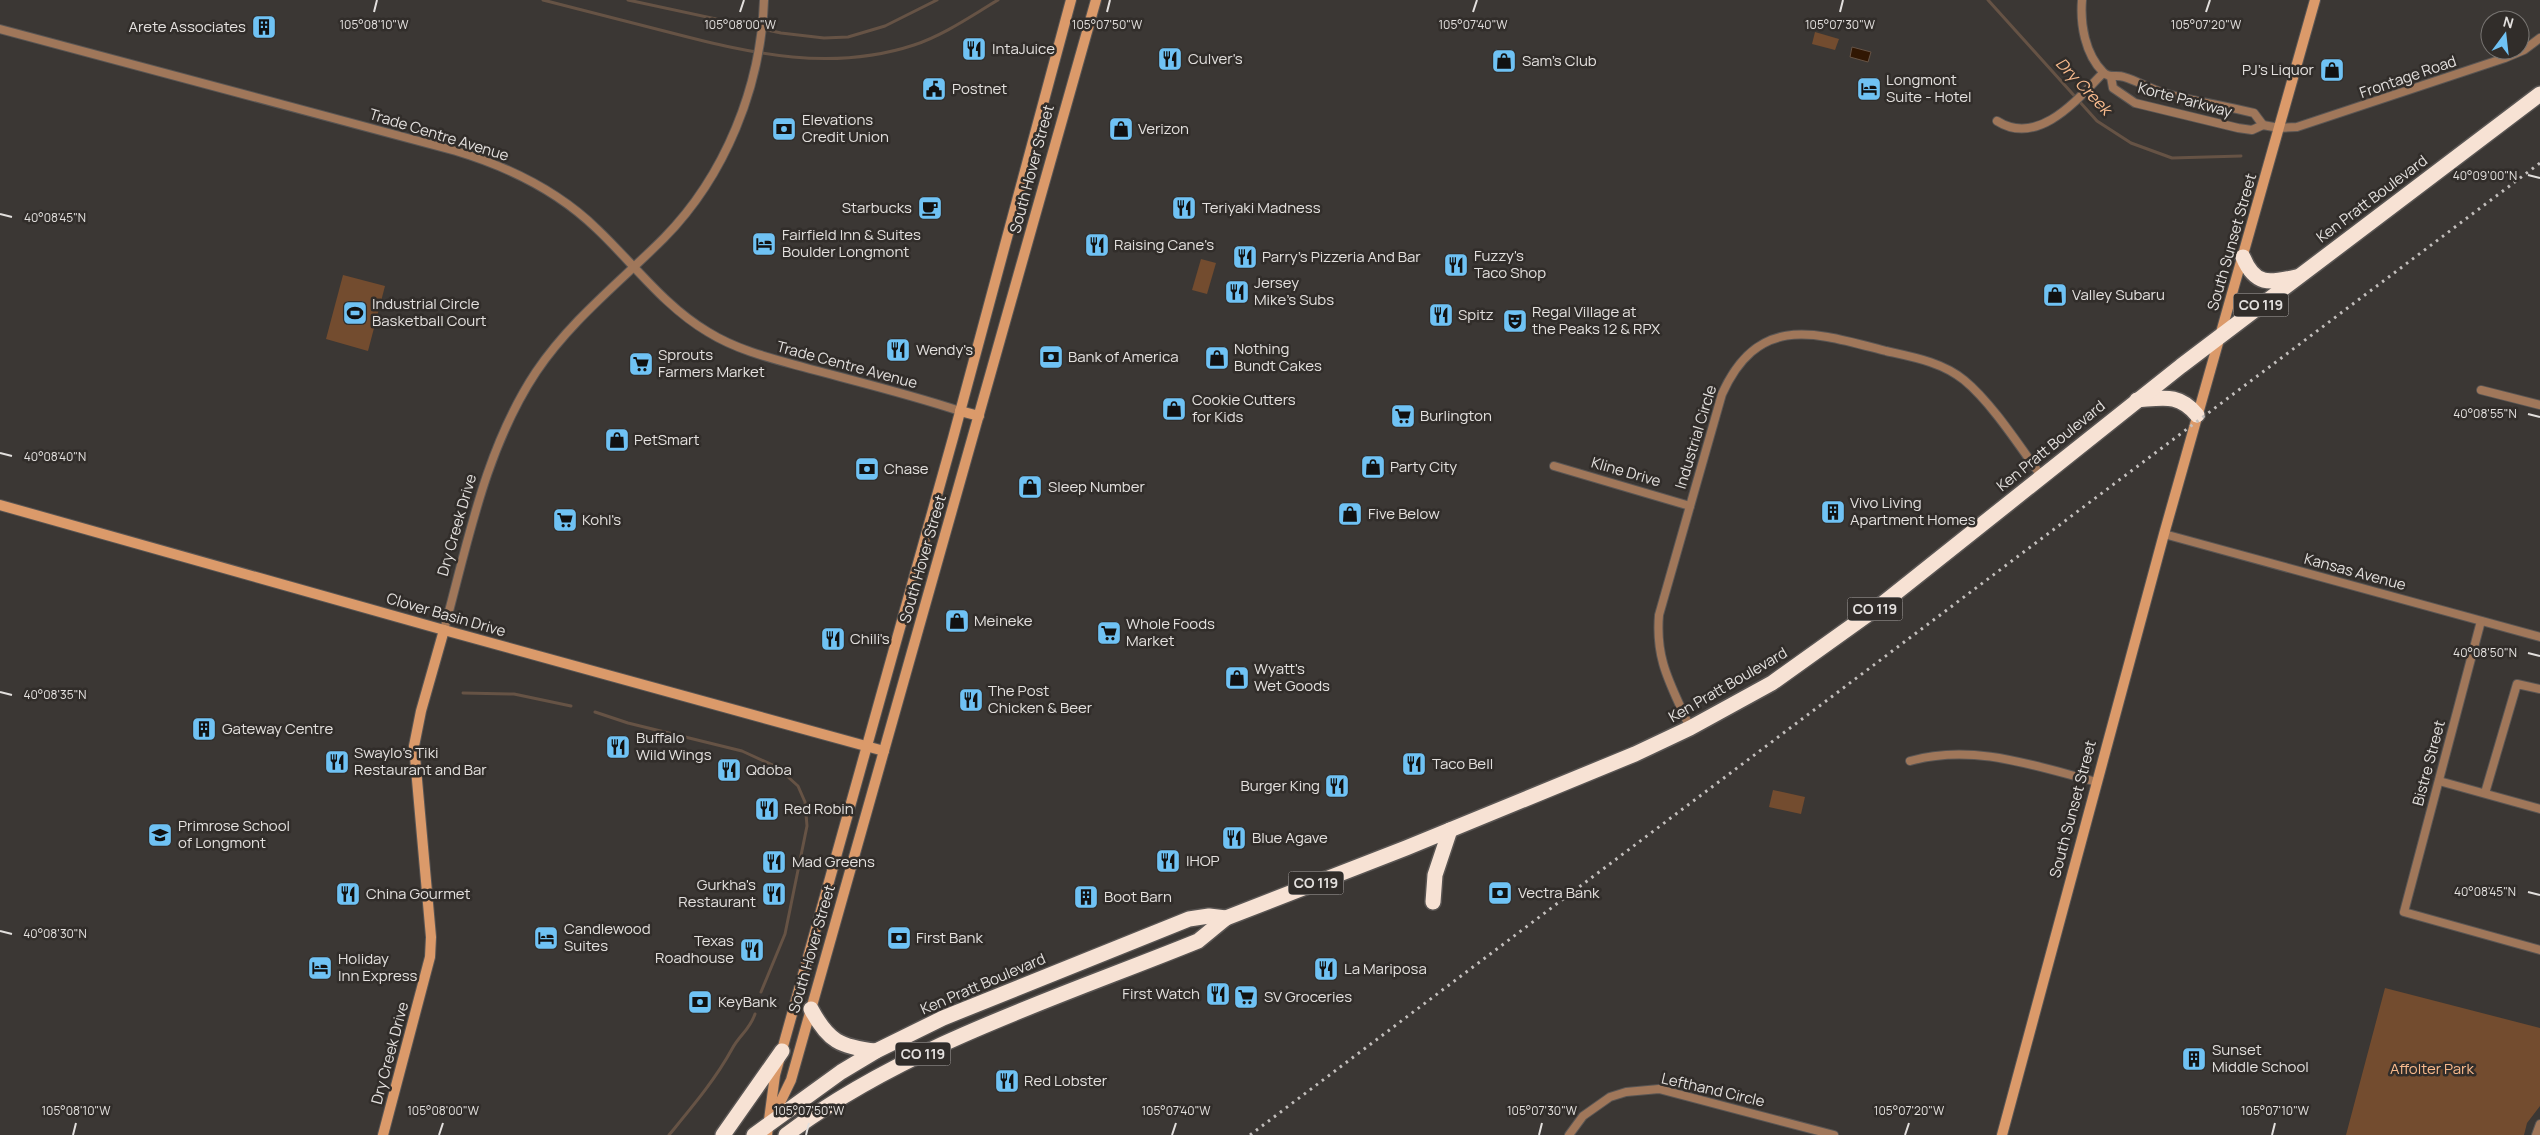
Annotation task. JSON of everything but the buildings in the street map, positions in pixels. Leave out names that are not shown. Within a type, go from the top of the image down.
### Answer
[{"type":"highway","name":"Ken Pratt Boulevard","points":[[786,1135],[834,1103],[886,1073],[938,1047],[1198,941],[1208,935],[1226,918],[1450,830],[1635,754],[1690,728],[1746,698],[1814,655],[2222,334],[2540,94]]},
{"type":"highway","points":[[2243,257],[2249,271],[2256,278],[2267,282],[2300,276]]},
{"type":"highway","points":[[2137,400],[2177,398],[2189,405],[2197,415]]},
{"type":"highway","points":[[1434,902],[1435,875],[1450,830]]},
{"type":"highway","name":"Ken Pratt Boulevard","points":[[769,1129],[833,1077],[876,1051],[943,1018],[1189,919],[1209,916],[1226,918]]},
{"type":"highway","points":[[811,1009],[824,1032],[831,1038],[846,1046],[876,1051]]},
{"type":"highway","points":[[723,1135],[782,1051]]},
{"type":"highway","points":[[802,1135],[834,1103]]},
{"type":"highway","name":"CO 119","points":[[754,1135],[769,1129]]},
{"type":"street","name":"Dry Creek Drive","points":[[383,1135],[430,957],[431,937],[414,752],[417,724],[486,478],[499,441],[517,404],[543,362],[567,331],[685,215],[711,178],[743,110],[762,37],[764,0]]},
{"type":"street","name":"South Hover Street","points":[[769,1129],[775,1075],[960,411],[1071,0]]},
{"type":"street","name":"South Hover Street","points":[[769,1129],[791,1080],[1096,0]]},
{"type":"street","name":"Korte Parkway","points":[[2082,0],[2081,13],[2084,34],[2092,55],[2103,72],[2110,77],[2113,88],[2135,103],[2238,128],[2252,130],[2263,125],[2279,128]]},
{"type":"street","name":"South Sunset Street","points":[[2176,492],[2315,0]]},
{"type":"street","name":"Trade Centre Avenue","points":[[0,29],[456,151],[494,164],[531,180],[568,204],[598,229],[683,314],[703,329],[731,344],[768,357],[960,411]]},
{"type":"street","name":"Frontage Road","points":[[2279,128],[2297,127],[2325,119],[2505,58],[2524,50],[2540,38]]},
{"type":"street","points":[[1997,121],[2009,129],[2028,129],[2046,124],[2086,91],[2103,72]]},
{"type":"street","name":"Korte Parkway","points":[[2110,77],[2122,76],[2162,92],[2254,113],[2263,125]]},
{"type":"street","name":"Industrial Circle","points":[[1690,728],[1660,660],[1657,638],[1659,615],[1722,394],[1731,374],[1744,358],[1761,345],[1781,336],[1797,333],[1819,334],[1926,361],[1948,369],[1976,390],[2042,477]]},
{"type":"street","points":[[2481,390],[2540,405]]},
{"type":"street","points":[[960,411],[979,416]]},
{"type":"street","name":"South Sunset Street","points":[[2002,1135],[2096,782],[2191,438]]},
{"type":"street","name":"Kline Drive","points":[[1554,466],[1690,506]]},
{"type":"street","name":"Clover Basin Drive","points":[[0,505],[884,751]]},
{"type":"street","name":"Kansas Avenue","points":[[2164,534],[2540,637]]},
{"type":"street","name":"Bistre Street","points":[[2481,621],[2404,912],[2540,950]]},
{"type":"street","points":[[2485,793],[2517,684],[2540,689]]},
{"type":"street","points":[[1910,761],[1944,754],[1973,754],[2015,760],[2096,782]]},
{"type":"street","points":[[2439,781],[2540,809]]},
{"type":"street","name":"Lefthand Circle","points":[[1569,1135],[1583,1116],[1610,1097],[1626,1092],[1659,1089],[1834,1135]]},
{"type":"street","points":[[2536,1135],[2540,1124]]},
{"type":"green space","points":[[1815,32],[1839,39],[1835,50],[1812,44]]},
{"type":"green space","points":[[1201,259],[1216,263],[1207,294],[1192,290]]},
{"type":"green space","name":"Industrial Circle Basketball Court","points":[[343,275],[385,286],[368,351],[326,339]]},
{"type":"green space","points":[[1773,790],[1805,797],[1801,814],[1769,807]]},
{"type":"green space","name":"Affolter Park","points":[[2385,988],[2540,1028],[2540,1106],[2527,1123],[2524,1135],[2346,1135]]},
{"type":"shaded area","points":[[1852,47],[1871,52],[1868,62],[1850,57]]},
{"type":"waterway","points":[[543,0],[732,48],[793,57],[823,59],[883,53],[914,45],[947,31],[998,0]]},
{"type":"waterway","name":"Dry Creek","points":[[628,0],[781,33],[824,38],[848,37],[885,26],[937,0]]},
{"type":"waterway","name":"Dry Creek","points":[[1988,0],[2097,121],[2131,143],[2172,158],[2241,156]]},
{"type":"waterway","points":[[463,693],[514,694],[571,706]]},
{"type":"waterway","points":[[595,712],[628,723],[742,751],[777,767],[798,786],[805,802],[807,826],[785,934],[761,992]]},
{"type":"waterway","points":[[669,1135],[711,1082],[735,1044],[750,1025],[755,1014]]},
{"type":"railway","points":[[1250,1135],[2540,163]]},
{"type":"place","name":"Arete Associates","points":[[264,27]]},
{"type":"place","name":"IntaJuice","points":[[974,49]]},
{"type":"place","name":"Culver's","points":[[1170,59]]},
{"type":"place","name":"Sam's Club","points":[[1504,61]]},
{"type":"place","name":"PJ's Liquor","points":[[2332,70]]},
{"type":"place","name":"Postnet","points":[[934,89]]},
{"type":"place","name":"Longmont Suite - Hotel","points":[[1869,89]]},
{"type":"place","name":"Elevations Credit Union","points":[[784,129]]},
{"type":"place","name":"Verizon","points":[[1121,129]]},
{"type":"place","name":"Starbucks","points":[[930,208]]},
{"type":"place","name":"Teriyaki Madness","points":[[1184,208]]},
{"type":"place","name":"Fairfield Inn & Suites Boulder Longmont","points":[[764,244]]},
{"type":"place","name":"Raising Cane's","points":[[1097,245]]},
{"type":"place","name":"Parry's Pizzeria And Bar","points":[[1245,257]]},
{"type":"place","name":"Fuzzy's Taco Shop","points":[[1456,265]]},
{"type":"place","name":"Jersey Mike's Subs","points":[[1237,292]]},
{"type":"place","name":"Valley Subaru","points":[[2055,295]]},
{"type":"place","name":"Industrial Circle Basketball Court","points":[[355,313]]},
{"type":"place","name":"Spitz","points":[[1441,315]]},
{"type":"place","name":"Regal Village at the Peaks 12 & RPX","points":[[1515,321]]},
{"type":"place","name":"Wendy's","points":[[898,350]]},
{"type":"place","name":"Bank of America","points":[[1051,357]]},
{"type":"place","name":"Nothing Bundt Cakes","points":[[1217,358]]},
{"type":"place","name":"Sprouts Farmers Market","points":[[641,364]]},
{"type":"place","name":"Cookie Cutters for Kids","points":[[1174,409]]},
{"type":"place","name":"Burlington","points":[[1403,416]]},
{"type":"place","name":"PetSmart","points":[[617,440]]},
{"type":"place","name":"Party City","points":[[1373,467]]},
{"type":"place","name":"Chase","points":[[867,469]]},
{"type":"place","name":"Sleep Number","points":[[1030,487]]},
{"type":"place","name":"Vivo Living Apartment Homes","points":[[1833,512]]},
{"type":"place","name":"Five Below","points":[[1350,514]]},
{"type":"place","name":"Kohl's","points":[[565,520]]},
{"type":"place","name":"Meineke","points":[[957,621]]},
{"type":"place","name":"Whole Foods Market","points":[[1109,633]]},
{"type":"place","name":"Chili's","points":[[833,639]]},
{"type":"place","name":"Wyatt's Wet Goods","points":[[1237,678]]},
{"type":"place","name":"The Post Chicken & Beer","points":[[971,700]]},
{"type":"place","name":"Gateway Centre","points":[[204,729]]},
{"type":"place","name":"Buffalo Wild Wings","points":[[618,747]]},
{"type":"place","name":"Swaylo’s Tiki Restaurant and Bar","points":[[337,762]]},
{"type":"place","name":"Taco Bell","points":[[1414,764]]},
{"type":"place","name":"Qdoba","points":[[729,770]]},
{"type":"place","name":"Burger King","points":[[1337,786]]},
{"type":"place","name":"Red Robin","points":[[767,809]]},
{"type":"place","name":"Primrose School of Longmont","points":[[160,835]]},
{"type":"place","name":"Blue Agave","points":[[1234,838]]},
{"type":"place","name":"IHOP","points":[[1168,861]]},
{"type":"place","name":"Mad Greens","points":[[774,862]]},
{"type":"place","name":"Vectra Bank","points":[[1500,893]]},
{"type":"place","name":"China Gourmet","points":[[348,894]]},
{"type":"place","name":"Gurkha's Restaurant","points":[[774,894]]},
{"type":"place","name":"Boot Barn","points":[[1086,897]]},
{"type":"place","name":"Candlewood Suites","points":[[546,938]]},
{"type":"place","name":"First Bank","points":[[899,938]]},
{"type":"place","name":"Texas Roadhouse","points":[[752,950]]},
{"type":"place","name":"Holiday Inn Express","points":[[320,968]]},
{"type":"place","name":"La Mariposa","points":[[1326,969]]},
{"type":"place","name":"First Watch","points":[[1218,994]]},
{"type":"place","name":"SV Groceries","points":[[1246,997]]},
{"type":"place","name":"KeyBank","points":[[700,1002]]},
{"type":"place","name":"Sunset Middle School","points":[[2194,1059]]},
{"type":"place","name":"Red Lobster","points":[[1007,1081]]}]
